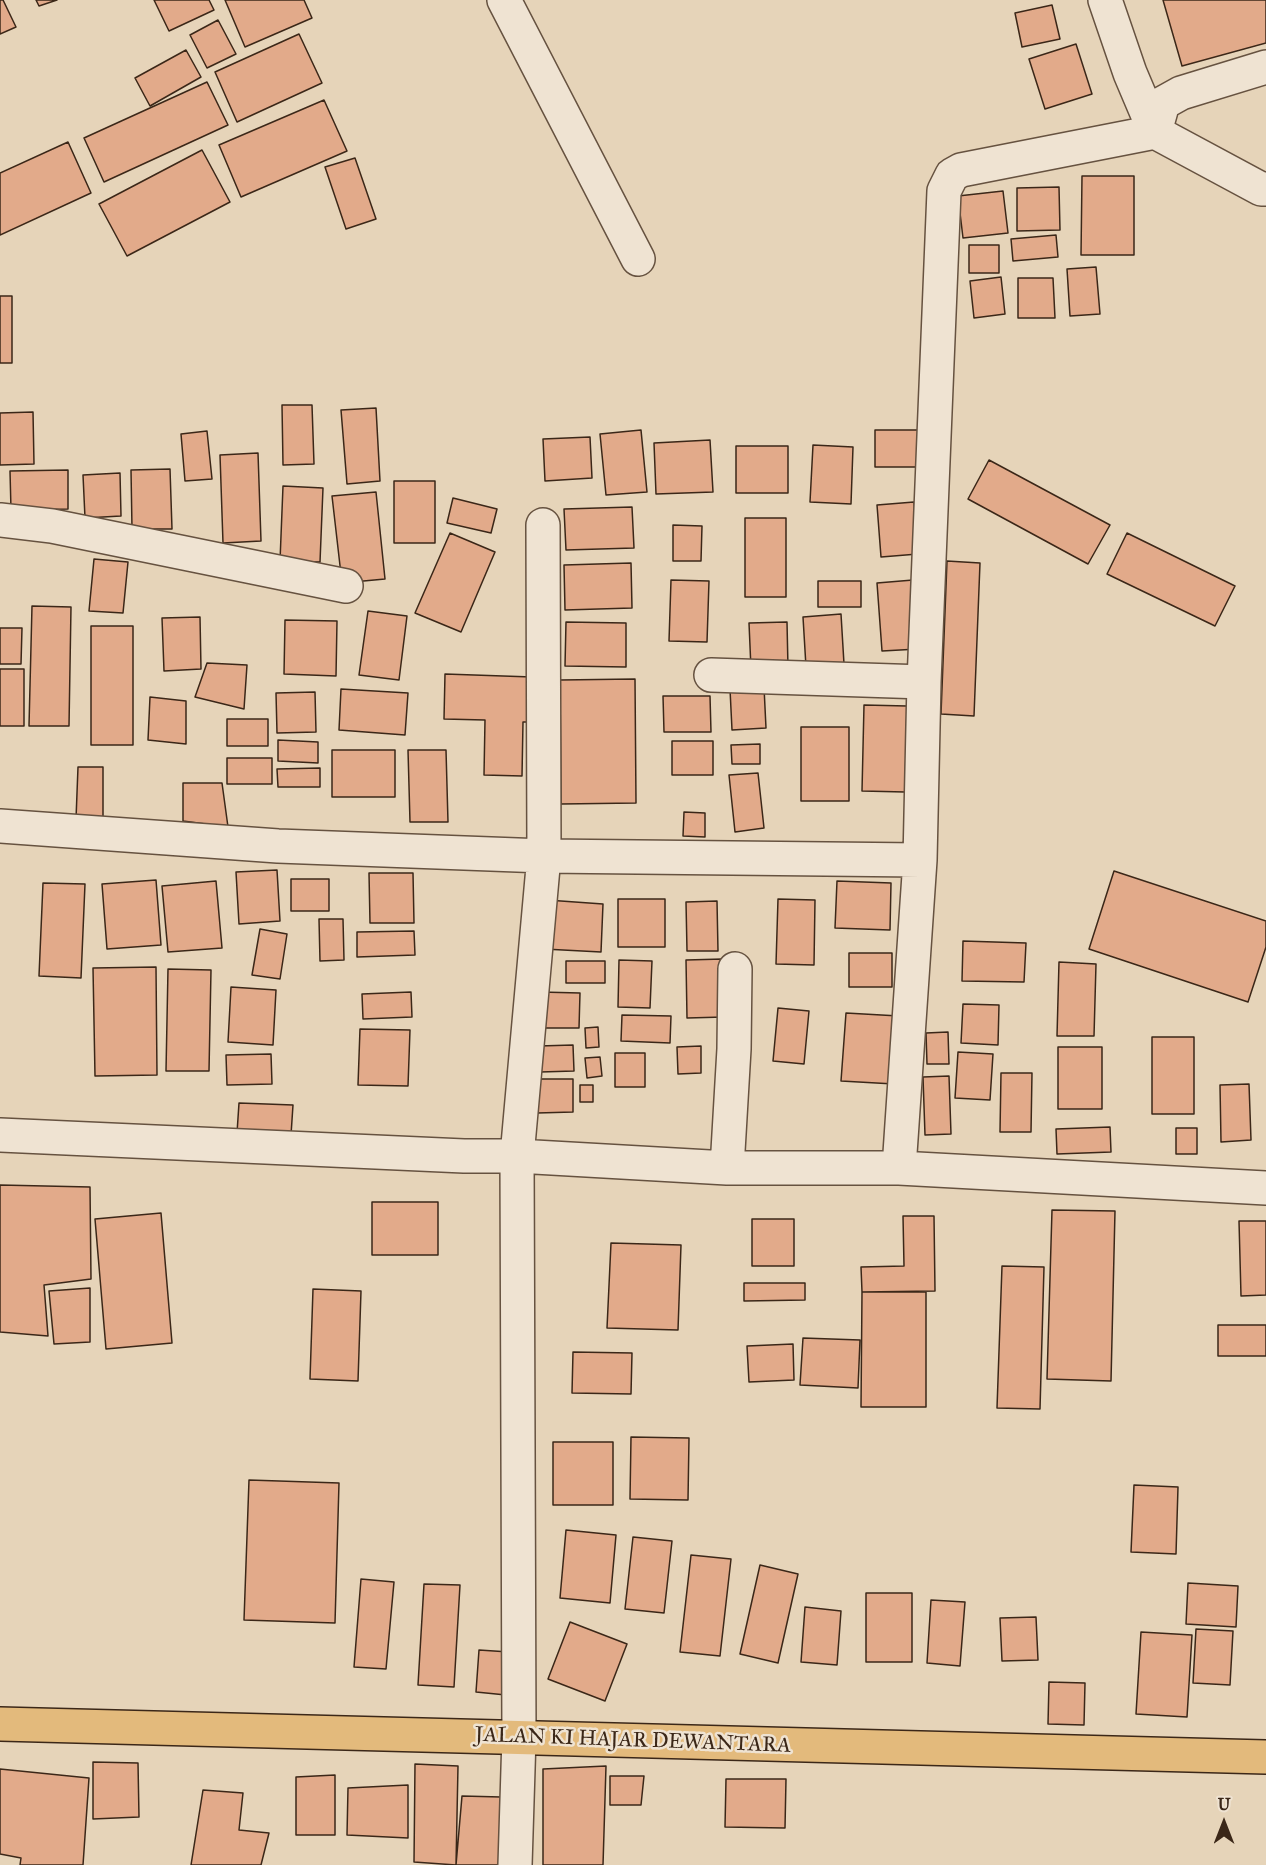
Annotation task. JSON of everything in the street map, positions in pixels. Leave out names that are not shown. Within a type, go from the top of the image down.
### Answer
[{"type":"main road","name":"JALAN KI HAJAR DEWANTARA","points":[[0,1724],[887,1749],[1266,1757]]},
{"type":"street","points":[[504,0],[638,259]]},
{"type":"street","points":[[1105,0],[1130,73],[1155,132],[1261,189],[1266,189]]},
{"type":"street","points":[[1155,132],[1162,103],[1181,93],[1266,67]]},
{"type":"street","points":[[899,1168],[920,860],[924,682],[944,190],[952,175],[961,170],[1155,132]]},
{"type":"street","points":[[0,520],[52,525],[346,586]]},
{"type":"street","points":[[515,1865],[519,1737],[517,1156],[544,856],[543,525]]},
{"type":"street","points":[[711,675],[924,682]]},
{"type":"street","points":[[0,826],[278,846],[544,856],[920,860]]},
{"type":"street","points":[[727,1168],[735,969]]},
{"type":"street","points":[[0,1136],[464,1156],[517,1156],[727,1168],[899,1168],[1266,1188]]},
{"type":"building","points":[[0,0],[3,0],[16,27],[0,34]]},
{"type":"building","points":[[36,0],[57,0],[39,6]]},
{"type":"building","points":[[154,0],[209,0],[214,10],[169,31]]},
{"type":"building","points":[[225,0],[304,0],[312,18],[245,47]]},
{"type":"building","points":[[1163,0],[1266,0],[1266,43],[1182,66]]},
{"type":"building","points":[[1052,5],[1060,39],[1022,47],[1015,13]]},
{"type":"building","points":[[218,20],[236,54],[207,68],[190,35]]},
{"type":"building","points":[[299,34],[322,83],[237,122],[215,72]]},
{"type":"building","points":[[1076,44],[1092,94],[1045,109],[1029,59]]},
{"type":"building","points":[[186,50],[201,77],[150,106],[135,78]]},
{"type":"building","points":[[207,82],[228,125],[104,182],[84,138]]},
{"type":"building","points":[[324,100],[347,151],[241,197],[219,145]]},
{"type":"building","points":[[68,142],[91,193],[0,235],[0,173]]},
{"type":"building","points":[[202,150],[230,202],[127,256],[99,204]]},
{"type":"building","points":[[355,158],[376,219],[346,229],[325,167]]},
{"type":"building","points":[[1082,176],[1134,176],[1134,255],[1081,255]]},
{"type":"building","points":[[1059,187],[1060,230],[1017,231],[1017,188]]},
{"type":"building","points":[[1003,191],[1008,233],[963,238],[958,196]]},
{"type":"building","points":[[1056,235],[1058,257],[1013,261],[1011,239]]},
{"type":"building","points":[[969,245],[999,245],[999,273],[969,273]]},
{"type":"building","points":[[1096,267],[1100,314],[1070,316],[1067,269]]},
{"type":"building","points":[[1001,277],[1005,314],[974,318],[970,281]]},
{"type":"building","points":[[1018,278],[1053,278],[1055,318],[1018,318]]},
{"type":"building","points":[[0,296],[12,296],[12,363],[0,363]]},
{"type":"building","points":[[282,405],[312,405],[314,464],[283,465]]},
{"type":"building","points":[[376,408],[380,481],[347,484],[341,410]]},
{"type":"building","points":[[33,412],[34,464],[0,465],[0,413]]},
{"type":"building","points":[[641,430],[647,492],[606,495],[600,434]]},
{"type":"building","points":[[875,430],[920,430],[920,467],[875,467]]},
{"type":"building","points":[[207,431],[212,479],[185,481],[181,434]]},
{"type":"building","points":[[590,437],[592,478],[545,481],[543,439]]},
{"type":"building","points":[[710,440],[713,492],[656,494],[654,443]]},
{"type":"building","points":[[813,445],[853,447],[851,504],[810,502]]},
{"type":"building","points":[[736,446],[788,446],[788,493],[736,493]]},
{"type":"building","points":[[258,453],[261,541],[223,543],[220,455]]},
{"type":"building","points":[[989,460],[1110,525],[1088,564],[968,499]]},
{"type":"building","points":[[170,469],[172,529],[132,529],[131,470]]},
{"type":"building","points":[[68,470],[68,509],[11,510],[10,471]]},
{"type":"building","points":[[120,473],[121,516],[85,518],[83,475]]},
{"type":"building","points":[[394,481],[435,481],[435,543],[394,543]]},
{"type":"building","points":[[283,486],[323,488],[320,562],[280,561]]},
{"type":"building","points":[[376,492],[385,579],[342,583],[332,496]]},
{"type":"building","points":[[453,498],[497,509],[491,533],[447,523]]},
{"type":"building","points":[[914,502],[918,554],[881,557],[877,505]]},
{"type":"building","points":[[632,507],[634,548],[566,550],[564,509]]},
{"type":"building","points":[[745,518],[786,518],[786,597],[745,597]]},
{"type":"building","points":[[673,525],[702,526],[701,561],[673,561]]},
{"type":"building","points":[[450,533],[495,552],[461,632],[415,613]]},
{"type":"building","points":[[1127,533],[1235,586],[1215,626],[1107,574]]},
{"type":"building","points":[[94,559],[128,562],[123,613],[89,611]]},
{"type":"building","points":[[947,561],[980,563],[974,716],[941,714]]},
{"type":"building","points":[[631,563],[632,608],[565,610],[564,565]]},
{"type":"building","points":[[671,580],[709,581],[707,642],[669,641]]},
{"type":"building","points":[[913,580],[918,649],[882,651],[877,583]]},
{"type":"building","points":[[818,581],[861,581],[861,607],[818,607]]},
{"type":"building","points":[[32,606],[71,607],[69,726],[29,726]]},
{"type":"building","points":[[368,611],[407,616],[399,680],[359,675]]},
{"type":"building","points":[[841,614],[844,664],[806,667],[803,617]]},
{"type":"building","points":[[200,617],[201,669],[164,671],[162,618]]},
{"type":"building","points":[[285,620],[337,621],[336,676],[284,674]]},
{"type":"building","points":[[566,622],[626,623],[626,667],[565,666]]},
{"type":"building","points":[[787,622],[788,668],[751,669],[749,623]]},
{"type":"building","points":[[91,626],[133,626],[133,745],[91,745]]},
{"type":"building","points":[[0,628],[22,628],[21,664],[0,664]]},
{"type":"building","points":[[207,663],[247,665],[244,709],[195,697]]},
{"type":"building","points":[[0,669],[24,669],[24,726],[0,726]]},
{"type":"building","points":[[445,674],[532,677],[531,722],[523,722],[522,776],[484,775],[485,720],[444,719]]},
{"type":"building","points":[[635,679],[636,803],[561,804],[560,680]]},
{"type":"building","points":[[764,687],[766,728],[732,730],[730,689]]},
{"type":"building","points":[[341,689],[408,693],[405,735],[339,730]]},
{"type":"building","points":[[315,692],[316,732],[277,733],[276,693]]},
{"type":"building","points":[[663,696],[710,696],[711,732],[664,732]]},
{"type":"building","points":[[150,697],[186,701],[186,744],[148,740]]},
{"type":"building","points":[[864,705],[907,706],[905,792],[862,791]]},
{"type":"building","points":[[227,719],[268,719],[268,746],[227,746]]},
{"type":"building","points":[[801,727],[849,727],[849,801],[801,801]]},
{"type":"building","points":[[278,740],[318,742],[318,763],[278,761]]},
{"type":"building","points":[[672,741],[713,741],[713,775],[672,775]]},
{"type":"building","points":[[760,744],[760,764],[732,764],[731,745]]},
{"type":"building","points":[[332,750],[395,750],[395,797],[332,797]]},
{"type":"building","points":[[408,750],[446,750],[448,822],[410,822]]},
{"type":"building","points":[[227,758],[272,758],[272,784],[227,784]]},
{"type":"building","points":[[78,767],[103,767],[103,822],[76,819]]},
{"type":"building","points":[[320,768],[320,787],[278,787],[277,769]]},
{"type":"building","points":[[758,773],[764,828],[735,832],[729,775]]},
{"type":"building","points":[[183,783],[222,783],[228,827],[183,821]]},
{"type":"building","points":[[684,812],[705,813],[705,837],[683,836]]},
{"type":"building","points":[[277,870],[280,921],[239,924],[236,872]]},
{"type":"building","points":[[1114,871],[1266,921],[1266,947],[1248,1002],[1089,949]]},
{"type":"building","points":[[369,873],[413,873],[414,923],[370,923]]},
{"type":"building","points":[[291,879],[329,879],[329,911],[291,911]]},
{"type":"building","points":[[156,880],[161,945],[107,949],[102,884]]},
{"type":"building","points":[[216,881],[222,948],[168,952],[162,886]]},
{"type":"building","points":[[837,881],[891,883],[890,930],[835,928]]},
{"type":"building","points":[[43,883],[85,884],[81,978],[39,976]]},
{"type":"building","points":[[618,899],[665,899],[665,947],[618,947]]},
{"type":"building","points":[[778,899],[815,900],[814,965],[776,964]]},
{"type":"building","points":[[547,900],[603,904],[601,952],[544,949]]},
{"type":"building","points":[[717,901],[718,951],[687,951],[686,902]]},
{"type":"building","points":[[319,919],[343,919],[344,960],[320,961]]},
{"type":"building","points":[[260,929],[287,934],[280,979],[252,975]]},
{"type":"building","points":[[414,931],[415,955],[357,957],[357,932]]},
{"type":"building","points":[[963,941],[1026,943],[1024,982],[962,981]]},
{"type":"building","points":[[849,953],[892,953],[892,987],[849,987]]},
{"type":"building","points":[[723,959],[724,1017],[687,1018],[686,960]]},
{"type":"building","points":[[619,960],[652,961],[650,1008],[618,1007]]},
{"type":"building","points":[[566,961],[605,961],[605,983],[566,983]]},
{"type":"building","points":[[1059,962],[1096,964],[1094,1036],[1057,1036]]},
{"type":"building","points":[[156,967],[157,1075],[95,1076],[93,968]]},
{"type":"building","points":[[168,969],[211,970],[209,1071],[166,1071]]},
{"type":"building","points":[[231,987],[276,990],[273,1045],[228,1042]]},
{"type":"building","points":[[411,992],[412,1017],[363,1019],[362,994]]},
{"type":"building","points":[[540,992],[580,993],[579,1028],[539,1028]]},
{"type":"building","points":[[963,1004],[999,1005],[998,1045],[961,1043]]},
{"type":"building","points":[[778,1008],[809,1011],[804,1064],[773,1061]]},
{"type":"building","points":[[846,1013],[899,1016],[894,1084],[841,1081]]},
{"type":"building","points":[[622,1015],[671,1016],[670,1043],[621,1041]]},
{"type":"building","points":[[598,1027],[599,1047],[586,1048],[585,1028]]},
{"type":"building","points":[[360,1029],[410,1030],[408,1086],[358,1085]]},
{"type":"building","points":[[948,1032],[949,1064],[927,1064],[926,1033]]},
{"type":"building","points":[[1152,1037],[1194,1037],[1194,1114],[1152,1114]]},
{"type":"building","points":[[573,1045],[574,1071],[540,1072],[539,1046]]},
{"type":"building","points":[[701,1046],[701,1073],[678,1074],[677,1047]]},
{"type":"building","points":[[1058,1047],[1102,1047],[1102,1109],[1058,1109]]},
{"type":"building","points":[[958,1052],[993,1054],[990,1100],[955,1098]]},
{"type":"building","points":[[615,1053],[645,1053],[645,1087],[615,1087]]},
{"type":"building","points":[[271,1054],[272,1084],[227,1085],[226,1055]]},
{"type":"building","points":[[600,1057],[602,1076],[587,1078],[585,1058]]},
{"type":"building","points":[[1001,1073],[1032,1073],[1031,1132],[1000,1132]]},
{"type":"building","points":[[949,1076],[951,1134],[925,1135],[923,1077]]},
{"type":"building","points":[[536,1079],[573,1079],[573,1112],[537,1113]]},
{"type":"building","points":[[1249,1084],[1251,1140],[1221,1142],[1220,1085]]},
{"type":"building","points":[[580,1085],[593,1085],[593,1102],[580,1102]]},
{"type":"building","points":[[239,1103],[293,1105],[291,1135],[237,1133]]},
{"type":"building","points":[[1110,1127],[1111,1152],[1057,1154],[1056,1129]]},
{"type":"building","points":[[1176,1128],[1197,1128],[1197,1154],[1176,1154]]},
{"type":"building","points":[[0,1185],[90,1187],[91,1279],[44,1285],[48,1336],[0,1332]]},
{"type":"building","points":[[372,1202],[438,1202],[438,1255],[372,1255]]},
{"type":"building","points":[[1052,1210],[1115,1211],[1111,1381],[1047,1379]]},
{"type":"building","points":[[161,1213],[172,1343],[106,1349],[95,1219]]},
{"type":"building","points":[[903,1216],[934,1216],[935,1291],[862,1292],[861,1267],[904,1266]]},
{"type":"building","points":[[752,1219],[794,1219],[794,1266],[752,1266]]},
{"type":"building","points":[[1239,1221],[1266,1221],[1266,1295],[1241,1296]]},
{"type":"building","points":[[611,1243],[681,1245],[678,1330],[607,1328]]},
{"type":"building","points":[[1002,1266],[1044,1267],[1040,1409],[997,1408]]},
{"type":"building","points":[[744,1283],[805,1283],[805,1300],[744,1301]]},
{"type":"building","points":[[90,1288],[90,1342],[54,1344],[49,1291]]},
{"type":"building","points":[[313,1289],[361,1291],[358,1381],[310,1379]]},
{"type":"building","points":[[862,1292],[926,1292],[926,1407],[861,1407]]},
{"type":"building","points":[[1218,1325],[1266,1325],[1266,1356],[1218,1356]]},
{"type":"building","points":[[803,1338],[860,1340],[858,1388],[800,1385]]},
{"type":"building","points":[[793,1344],[794,1380],[749,1382],[747,1346]]},
{"type":"building","points":[[573,1352],[632,1353],[631,1394],[572,1393]]},
{"type":"building","points":[[631,1437],[689,1438],[688,1500],[630,1499]]},
{"type":"building","points":[[553,1442],[613,1442],[613,1505],[553,1505]]},
{"type":"building","points":[[249,1480],[339,1483],[335,1623],[244,1620]]},
{"type":"building","points":[[1134,1485],[1178,1487],[1176,1554],[1131,1552]]},
{"type":"building","points":[[566,1530],[616,1535],[610,1603],[560,1598]]},
{"type":"building","points":[[633,1537],[672,1541],[664,1613],[625,1609]]},
{"type":"building","points":[[691,1555],[731,1559],[720,1656],[680,1652]]},
{"type":"building","points":[[760,1565],[798,1574],[778,1663],[740,1654]]},
{"type":"building","points":[[361,1579],[394,1582],[386,1669],[354,1667]]},
{"type":"building","points":[[1188,1583],[1238,1586],[1236,1627],[1186,1624]]},
{"type":"building","points":[[424,1584],[460,1585],[454,1687],[418,1685]]},
{"type":"building","points":[[866,1593],[912,1593],[912,1662],[866,1662]]},
{"type":"building","points":[[931,1600],[965,1602],[960,1666],[927,1663]]},
{"type":"building","points":[[805,1607],[841,1611],[837,1665],[801,1662]]},
{"type":"building","points":[[1036,1617],[1038,1660],[1002,1661],[1000,1618]]},
{"type":"building","points":[[570,1622],[627,1644],[605,1701],[548,1679]]},
{"type":"building","points":[[1196,1629],[1233,1631],[1230,1685],[1193,1683]]},
{"type":"building","points":[[1141,1632],[1192,1635],[1187,1717],[1136,1714]]},
{"type":"building","points":[[479,1650],[509,1652],[506,1695],[476,1692]]},
{"type":"building","points":[[1049,1682],[1085,1683],[1084,1725],[1048,1724]]},
{"type":"building","points":[[93,1762],[138,1763],[139,1817],[93,1819]]},
{"type":"building","points":[[415,1764],[458,1766],[456,1865],[414,1862]]},
{"type":"building","points":[[606,1766],[603,1865],[543,1865],[543,1769]]},
{"type":"building","points":[[0,1769],[89,1778],[83,1865],[20,1865],[21,1858],[0,1854]]},
{"type":"building","points":[[335,1775],[335,1835],[296,1835],[296,1777]]},
{"type":"building","points":[[610,1776],[644,1776],[641,1805],[610,1805]]},
{"type":"building","points":[[726,1779],[786,1779],[785,1828],[725,1827]]},
{"type":"building","points":[[408,1785],[408,1838],[347,1835],[348,1788]]},
{"type":"building","points":[[203,1790],[243,1793],[239,1830],[269,1833],[261,1865],[191,1865]]},
{"type":"building","points":[[462,1796],[501,1797],[500,1865],[456,1865]]}]
